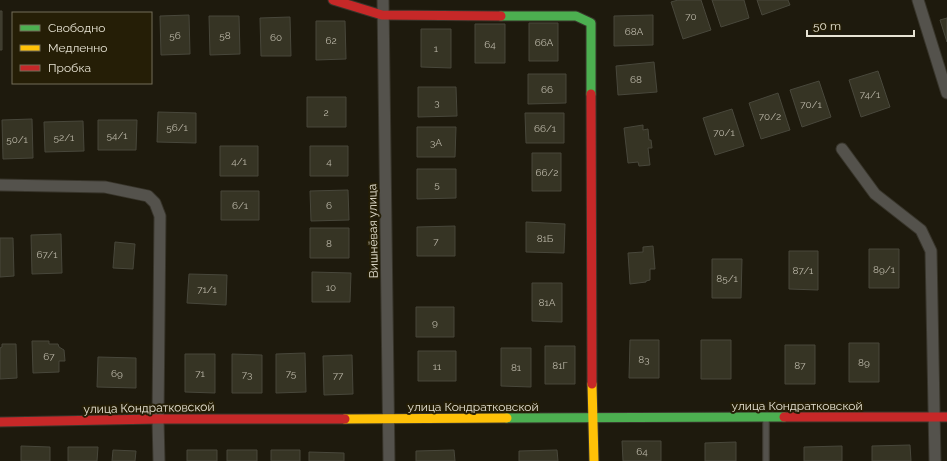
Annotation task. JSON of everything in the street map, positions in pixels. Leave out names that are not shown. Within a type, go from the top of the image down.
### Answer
[{"type":"street","points":[[333,0],[382,15],[576,16],[591,23],[592,418],[594,461]]},
{"type":"street","name":"Вишнёвая улица","points":[[383,0],[389,461]]},
{"type":"street","points":[[918,0],[947,93]]},
{"type":"street","points":[[842,149],[875,194],[920,230],[931,250],[935,461]]},
{"type":"street","points":[[0,185],[105,187],[148,196],[155,204],[160,216],[159,461]]},
{"type":"street","name":"улица Кондратковской","points":[[0,422],[158,419],[389,420],[947,417]]},
{"type":"lane","points":[[766,418],[766,461]]},
{"type":"building","points":[[678,0],[701,0],[711,30],[683,39],[671,2]]},
{"type":"building","points":[[712,0],[744,0],[749,18],[721,27]]},
{"type":"building","points":[[757,0],[788,0],[790,5],[762,15]]},
{"type":"building","points":[[0,11],[2,11],[2,50],[0,50]]},
{"type":"building","points":[[189,15],[190,54],[161,55],[160,16]]},
{"type":"building","points":[[653,15],[653,45],[614,46],[614,16]]},
{"type":"building","points":[[209,16],[239,16],[240,54],[210,55]]},
{"type":"building","points":[[290,17],[291,56],[261,56],[260,18]]},
{"type":"building","points":[[947,18],[947,42],[940,20]]},
{"type":"building","points":[[316,21],[345,21],[346,59],[316,60]]},
{"type":"building","points":[[529,23],[558,23],[558,61],[529,61]]},
{"type":"building","points":[[475,24],[505,24],[505,63],[475,63]]},
{"type":"building","points":[[421,29],[451,29],[451,68],[421,67]]},
{"type":"building","points":[[654,62],[657,92],[618,95],[616,66]]},
{"type":"building","points":[[878,71],[890,107],[861,117],[849,80]]},
{"type":"building","points":[[528,74],[566,74],[566,103],[528,104]]},
{"type":"building","points":[[819,81],[831,117],[802,127],[790,90]]},
{"type":"building","points":[[418,87],[456,87],[457,116],[418,117]]},
{"type":"building","points":[[778,93],[790,130],[761,139],[749,103]]},
{"type":"building","points":[[307,97],[346,97],[346,127],[307,127]]},
{"type":"building","points":[[732,109],[744,146],[715,155],[703,118]]},
{"type":"building","points":[[158,112],[196,113],[196,143],[157,142]]},
{"type":"building","points":[[525,113],[564,113],[564,143],[526,143]]},
{"type":"building","points":[[32,119],[33,158],[3,159],[2,120]]},
{"type":"building","points":[[98,120],[137,120],[136,150],[98,150]]},
{"type":"building","points":[[83,121],[84,151],[45,152],[44,122]]},
{"type":"building","points":[[643,125],[643,130],[648,129],[649,140],[651,140],[652,148],[648,148],[650,165],[639,166],[638,162],[628,163],[624,128]]},
{"type":"building","points":[[417,127],[456,127],[455,157],[417,157]]},
{"type":"building","points":[[220,146],[258,146],[258,176],[220,176]]},
{"type":"building","points":[[310,146],[348,146],[348,176],[310,176]]},
{"type":"building","points":[[532,153],[561,153],[561,191],[532,191]]},
{"type":"building","points":[[417,169],[456,169],[456,198],[417,199]]},
{"type":"building","points":[[348,190],[349,220],[311,221],[310,191]]},
{"type":"building","points":[[221,191],[259,191],[259,220],[221,220]]},
{"type":"building","points":[[526,222],[565,224],[564,253],[526,252]]},
{"type":"building","points":[[455,226],[455,256],[417,256],[417,227]]},
{"type":"building","points":[[310,228],[349,228],[349,258],[310,258]]},
{"type":"building","points":[[61,234],[62,273],[32,274],[31,235]]},
{"type":"building","points":[[0,238],[13,238],[14,276],[0,277]]},
{"type":"building","points":[[115,242],[135,244],[133,269],[113,268]]},
{"type":"building","points":[[653,246],[655,269],[650,269],[650,280],[630,284],[628,253],[643,252],[643,247]]},
{"type":"building","points":[[869,249],[899,249],[899,288],[869,288]]},
{"type":"building","points":[[789,251],[818,251],[818,290],[789,289]]},
{"type":"building","points":[[712,259],[742,259],[741,298],[712,298]]},
{"type":"building","points":[[312,272],[351,273],[350,302],[312,302]]},
{"type":"building","points":[[189,274],[227,275],[226,305],[187,303]]},
{"type":"building","points":[[532,283],[562,283],[562,322],[532,321]]},
{"type":"building","points":[[416,307],[454,307],[454,337],[416,337]]},
{"type":"building","points":[[630,340],[659,340],[659,378],[629,378]]},
{"type":"building","points":[[701,340],[731,340],[731,379],[701,379]]},
{"type":"building","points":[[32,341],[49,341],[49,344],[58,344],[59,347],[64,350],[65,361],[59,361],[59,372],[33,373]]},
{"type":"building","points":[[849,343],[879,343],[879,382],[849,382]]},
{"type":"building","points":[[2,344],[16,344],[17,378],[0,379],[0,348],[2,347]]},
{"type":"building","points":[[785,345],[815,345],[815,384],[785,384]]},
{"type":"building","points":[[545,346],[575,346],[575,384],[545,384]]},
{"type":"building","points":[[501,348],[531,348],[531,387],[501,386]]},
{"type":"building","points":[[418,351],[456,351],[456,381],[418,381]]},
{"type":"building","points":[[305,353],[306,392],[276,393],[276,354]]},
{"type":"building","points":[[185,354],[215,354],[215,393],[185,392]]},
{"type":"building","points":[[232,354],[262,355],[262,393],[232,393]]},
{"type":"building","points":[[352,355],[353,394],[324,395],[323,356]]},
{"type":"building","points":[[98,357],[136,358],[136,388],[97,387]]},
{"type":"building","points":[[622,441],[661,441],[661,461],[623,461]]},
{"type":"building","points":[[736,442],[736,461],[705,461],[705,443]]},
{"type":"building","points":[[910,445],[911,461],[872,461],[872,446]]},
{"type":"building","points":[[21,446],[50,447],[50,461],[21,461]]},
{"type":"building","points":[[842,446],[842,461],[804,461],[804,447]]},
{"type":"building","points":[[68,447],[98,447],[97,461],[68,461]]},
{"type":"building","points":[[113,450],[136,451],[135,461],[112,461]]},
{"type":"building","points":[[187,450],[217,450],[217,461],[187,461]]},
{"type":"building","points":[[227,450],[257,450],[257,461],[227,461]]},
{"type":"building","points":[[271,450],[300,450],[300,461],[271,461]]},
{"type":"building","points":[[454,450],[455,461],[416,461],[416,451]]},
{"type":"building","points":[[557,450],[558,461],[519,461],[519,451]]},
{"type":"building","points":[[309,452],[344,453],[344,461],[309,461]]},
{"type":"traffic: fast","points":[[501,16],[576,16],[591,23],[591,94]]},
{"type":"traffic: fast","points":[[507,418],[784,417]]},
{"type":"traffic: slow","points":[[592,384],[594,461]]},
{"type":"traffic: slow","points":[[345,419],[507,418]]},
{"type":"traffic: jam","points":[[333,0],[382,15],[501,16]]},
{"type":"traffic: jam","points":[[591,94],[592,384]]},
{"type":"traffic: jam","points":[[784,417],[947,417]]},
{"type":"traffic: jam","points":[[0,422],[158,419],[345,419]]}]
